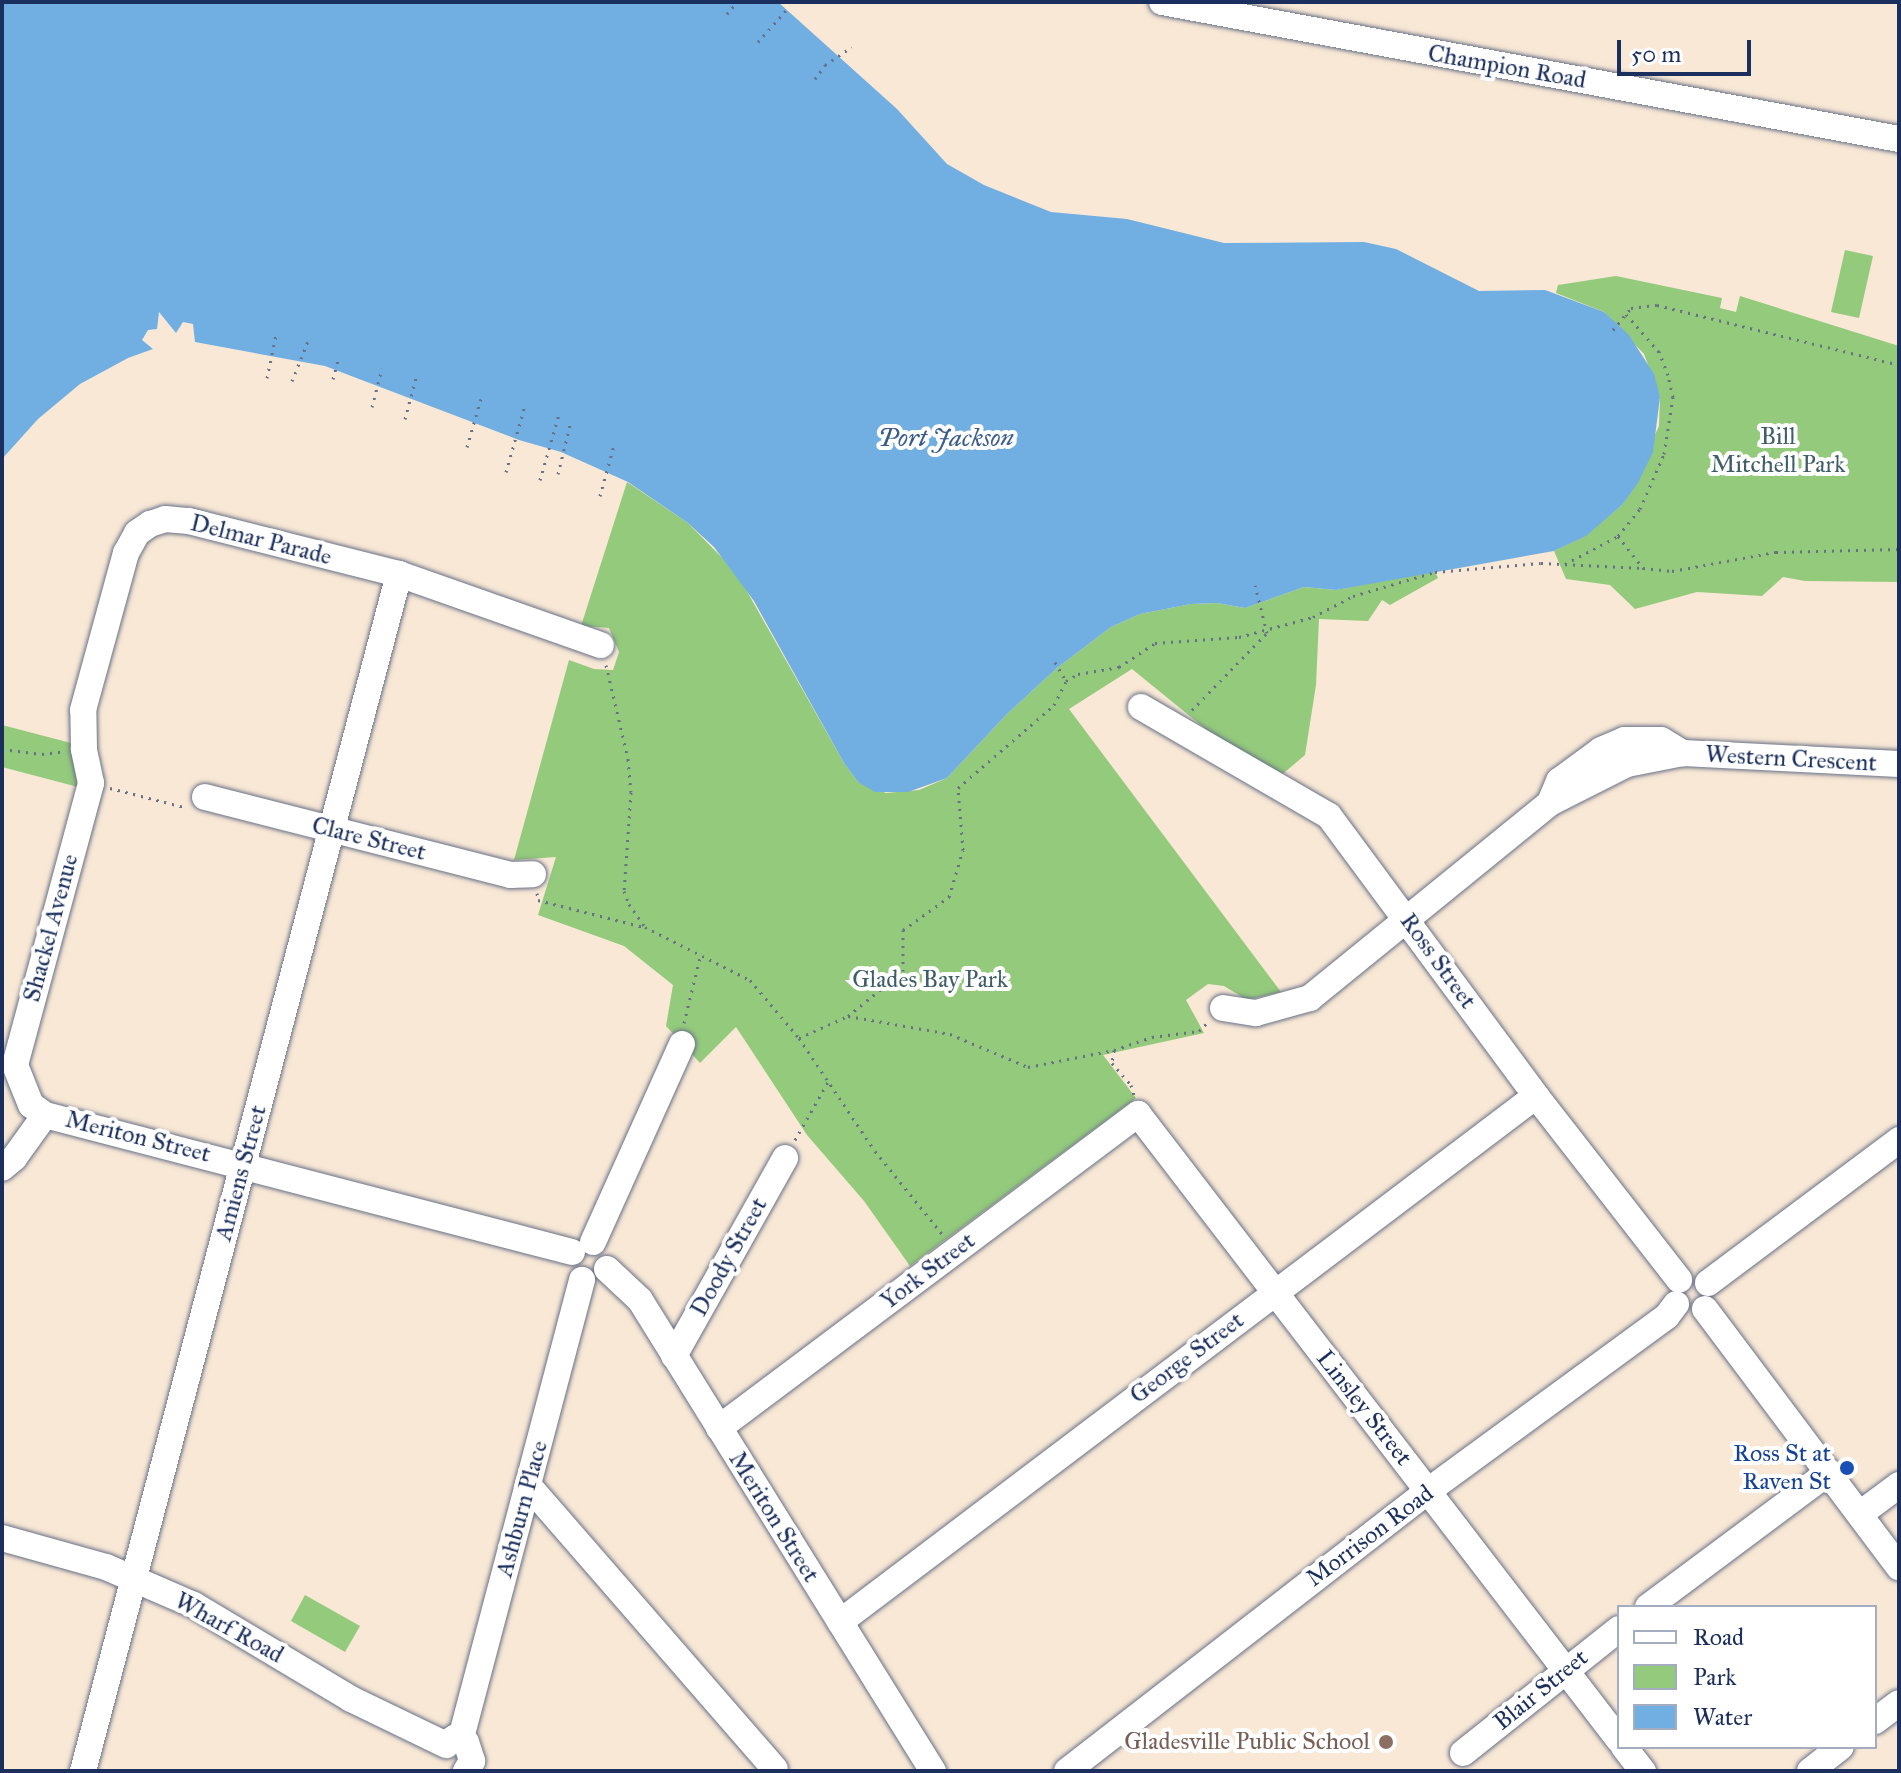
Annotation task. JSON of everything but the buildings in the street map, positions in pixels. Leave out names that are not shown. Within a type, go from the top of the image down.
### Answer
[{"type":"street","name":"Champion Road","points":[[1162,2],[1899,139]]},
{"type":"street","name":"Delmar Parade","points":[[84,749],[83,710],[126,553],[137,533],[165,519],[189,521],[399,574],[601,645]]},
{"type":"street","name":"Amiens Street","points":[[83,1771],[399,574]]},
{"type":"street","name":"Ross Street","points":[[1141,707],[1329,816],[1677,1292]]},
{"type":"street","name":"Shackel Avenue","points":[[38,1110],[15,1065],[91,783],[84,749]]},
{"type":"street","name":"Western Crescent","points":[[1223,1008],[1256,1013],[1310,998],[1550,803],[1627,764],[1683,753],[1899,764]]},
{"type":"street","name":"Clare Street","points":[[196,802],[331,830],[510,875],[533,874]]},
{"type":"street","points":[[583,1247],[682,1044]]},
{"type":"street","name":"George Street","points":[[840,1622],[1536,1096]]},
{"type":"street","name":"Meriton Street","points":[[38,1110],[583,1247],[606,1259],[594,1274],[640,1300],[933,1771]]},
{"type":"street","points":[[2,1168],[14,1158],[38,1110]]},
{"type":"street","name":"York Street","points":[[719,1428],[1138,1114]]},
{"type":"street","name":"Linsley Street","points":[[1138,1114],[1617,1737]]},
{"type":"street","points":[[1677,1292],[1692,1313],[1707,1296],[1899,1140]]},
{"type":"street","name":"Doody Street","points":[[674,1356],[785,1158]]},
{"type":"street","name":"Ashburn Place","points":[[464,1759],[528,1485],[594,1274]]},
{"type":"street","name":"Morrison Road","points":[[1067,1771],[1428,1491],[1667,1316],[1677,1292]]},
{"type":"street","points":[[1707,1296],[1899,1567]]},
{"type":"street","points":[[1651,1605],[1829,1472]]},
{"type":"street","points":[[528,1485],[775,1769]]},
{"type":"street","points":[[1860,1514],[1899,1485]]},
{"type":"street","name":"Wharf Road","points":[[2,1538],[134,1578],[194,1605],[351,1699],[464,1759]]},
{"type":"street","name":"Blair Street","points":[[1463,1753],[1617,1630]]},
{"type":"street","points":[[1877,1720],[1899,1703]]},
{"type":"street","points":[[1626,1749],[1643,1771]]},
{"type":"street","points":[[1810,1771],[1838,1749]]},
{"type":"path","points":[[727,14],[737,2]]},
{"type":"path","points":[[758,42],[790,6]]},
{"type":"path","points":[[815,79],[825,65],[852,47]]},
{"type":"path","points":[[1613,330],[1625,313],[1637,305],[1657,305],[1899,365]]},
{"type":"path","points":[[1562,566],[1618,536],[1640,509],[1654,480],[1670,426],[1673,397],[1659,352],[1625,313]]},
{"type":"path","points":[[267,378],[276,335]]},
{"type":"path","points":[[292,381],[308,341]]},
{"type":"path","points":[[333,379],[339,357]]},
{"type":"path","points":[[372,407],[382,368]]},
{"type":"path","points":[[405,419],[416,378]]},
{"type":"path","points":[[467,447],[482,395]]},
{"type":"path","points":[[506,472],[524,409]]},
{"type":"path","points":[[540,480],[559,414]]},
{"type":"path","points":[[558,474],[570,425]]},
{"type":"path","points":[[600,496],[614,445]]},
{"type":"path","points":[[1618,536],[1643,568]]},
{"type":"path","points":[[799,1038],[848,1016],[903,971],[903,930],[949,897],[963,850],[958,788],[1054,705],[1066,681],[1078,674],[1119,667],[1155,643],[1239,637],[1313,617],[1353,596],[1435,572],[1541,563],[1672,571],[1776,552],[1899,549]]},
{"type":"path","points":[[1175,727],[1267,633],[1255,585]]},
{"type":"path","points":[[601,645],[628,759],[631,792],[624,891],[645,927]]},
{"type":"path","points":[[1055,662],[1066,681]]},
{"type":"path","points":[[2,749],[42,754],[84,749]]},
{"type":"path","points":[[91,783],[196,802]]},
{"type":"path","points":[[533,874],[538,900],[645,927],[750,980],[799,1038],[875,1151],[954,1251]]},
{"type":"path","points":[[682,1044],[685,1008],[701,953]]},
{"type":"path","points":[[848,1016],[950,1034],[1028,1067],[1114,1050],[1152,1037],[1199,1031],[1223,1008]]},
{"type":"path","points":[[1114,1050],[1112,1063],[1131,1085],[1138,1114]]},
{"type":"path","points":[[785,1158],[828,1082]]},
{"type":"green space","points":[[1845,250],[1873,256],[1859,318],[1831,312]]},
{"type":"green space","name":"Bill Mitchell Park","points":[[1616,276],[1722,298],[1720,308],[1736,312],[1740,296],[1899,346],[1899,582],[1805,581],[1783,577],[1762,596],[1697,592],[1635,609],[1610,585],[1566,579],[1554,551],[1585,536],[1622,505],[1659,426],[1660,397],[1644,354],[1604,312],[1556,293],[1558,285]]},
{"type":"green space","name":"Glades Bay Park","points":[[627,482],[688,523],[736,572],[844,763],[858,782],[886,793],[919,790],[947,778],[1007,714],[1057,668],[1111,627],[1140,614],[1191,604],[1217,603],[1245,608],[1304,587],[1336,590],[1434,570],[1438,578],[1390,605],[1382,600],[1368,621],[1319,619],[1316,685],[1305,755],[1272,783],[1132,669],[1069,709],[1281,992],[1247,1000],[1224,986],[1208,984],[1186,1000],[1204,1033],[1103,1055],[1136,1098],[910,1266],[864,1201],[807,1135],[736,1027],[700,1063],[666,1026],[673,985],[624,946],[538,915],[556,857],[514,860],[569,660],[594,669],[613,670],[619,652],[609,628],[581,626]]},
{"type":"green space","points":[[2,725],[71,743],[78,787],[2,767]]},
{"type":"green space","points":[[305,1595],[360,1626],[345,1652],[291,1621]]},
{"type":"water","name":"Port Jackson","points":[[2,2],[778,2],[897,109],[947,164],[984,185],[1051,212],[1127,219],[1224,243],[1364,242],[1396,249],[1479,291],[1545,290],[1604,312],[1629,335],[1654,374],[1660,397],[1653,452],[1638,483],[1622,505],[1586,536],[1554,551],[1336,590],[1304,587],[1245,608],[1217,603],[1191,604],[1140,614],[1111,627],[1057,668],[1007,714],[947,778],[908,792],[875,792],[858,782],[844,763],[754,601],[714,547],[688,523],[628,482],[561,452],[519,440],[325,366],[195,342],[193,324],[183,322],[176,333],[159,312],[157,329],[148,330],[142,340],[153,349],[128,358],[80,384],[38,419],[2,459]]},
{"type":"place","name":"Ross St at Raven St","points":[[1847,1468]]},
{"type":"place","name":"Gladesville Public School","points":[[1386,1742]]}]
